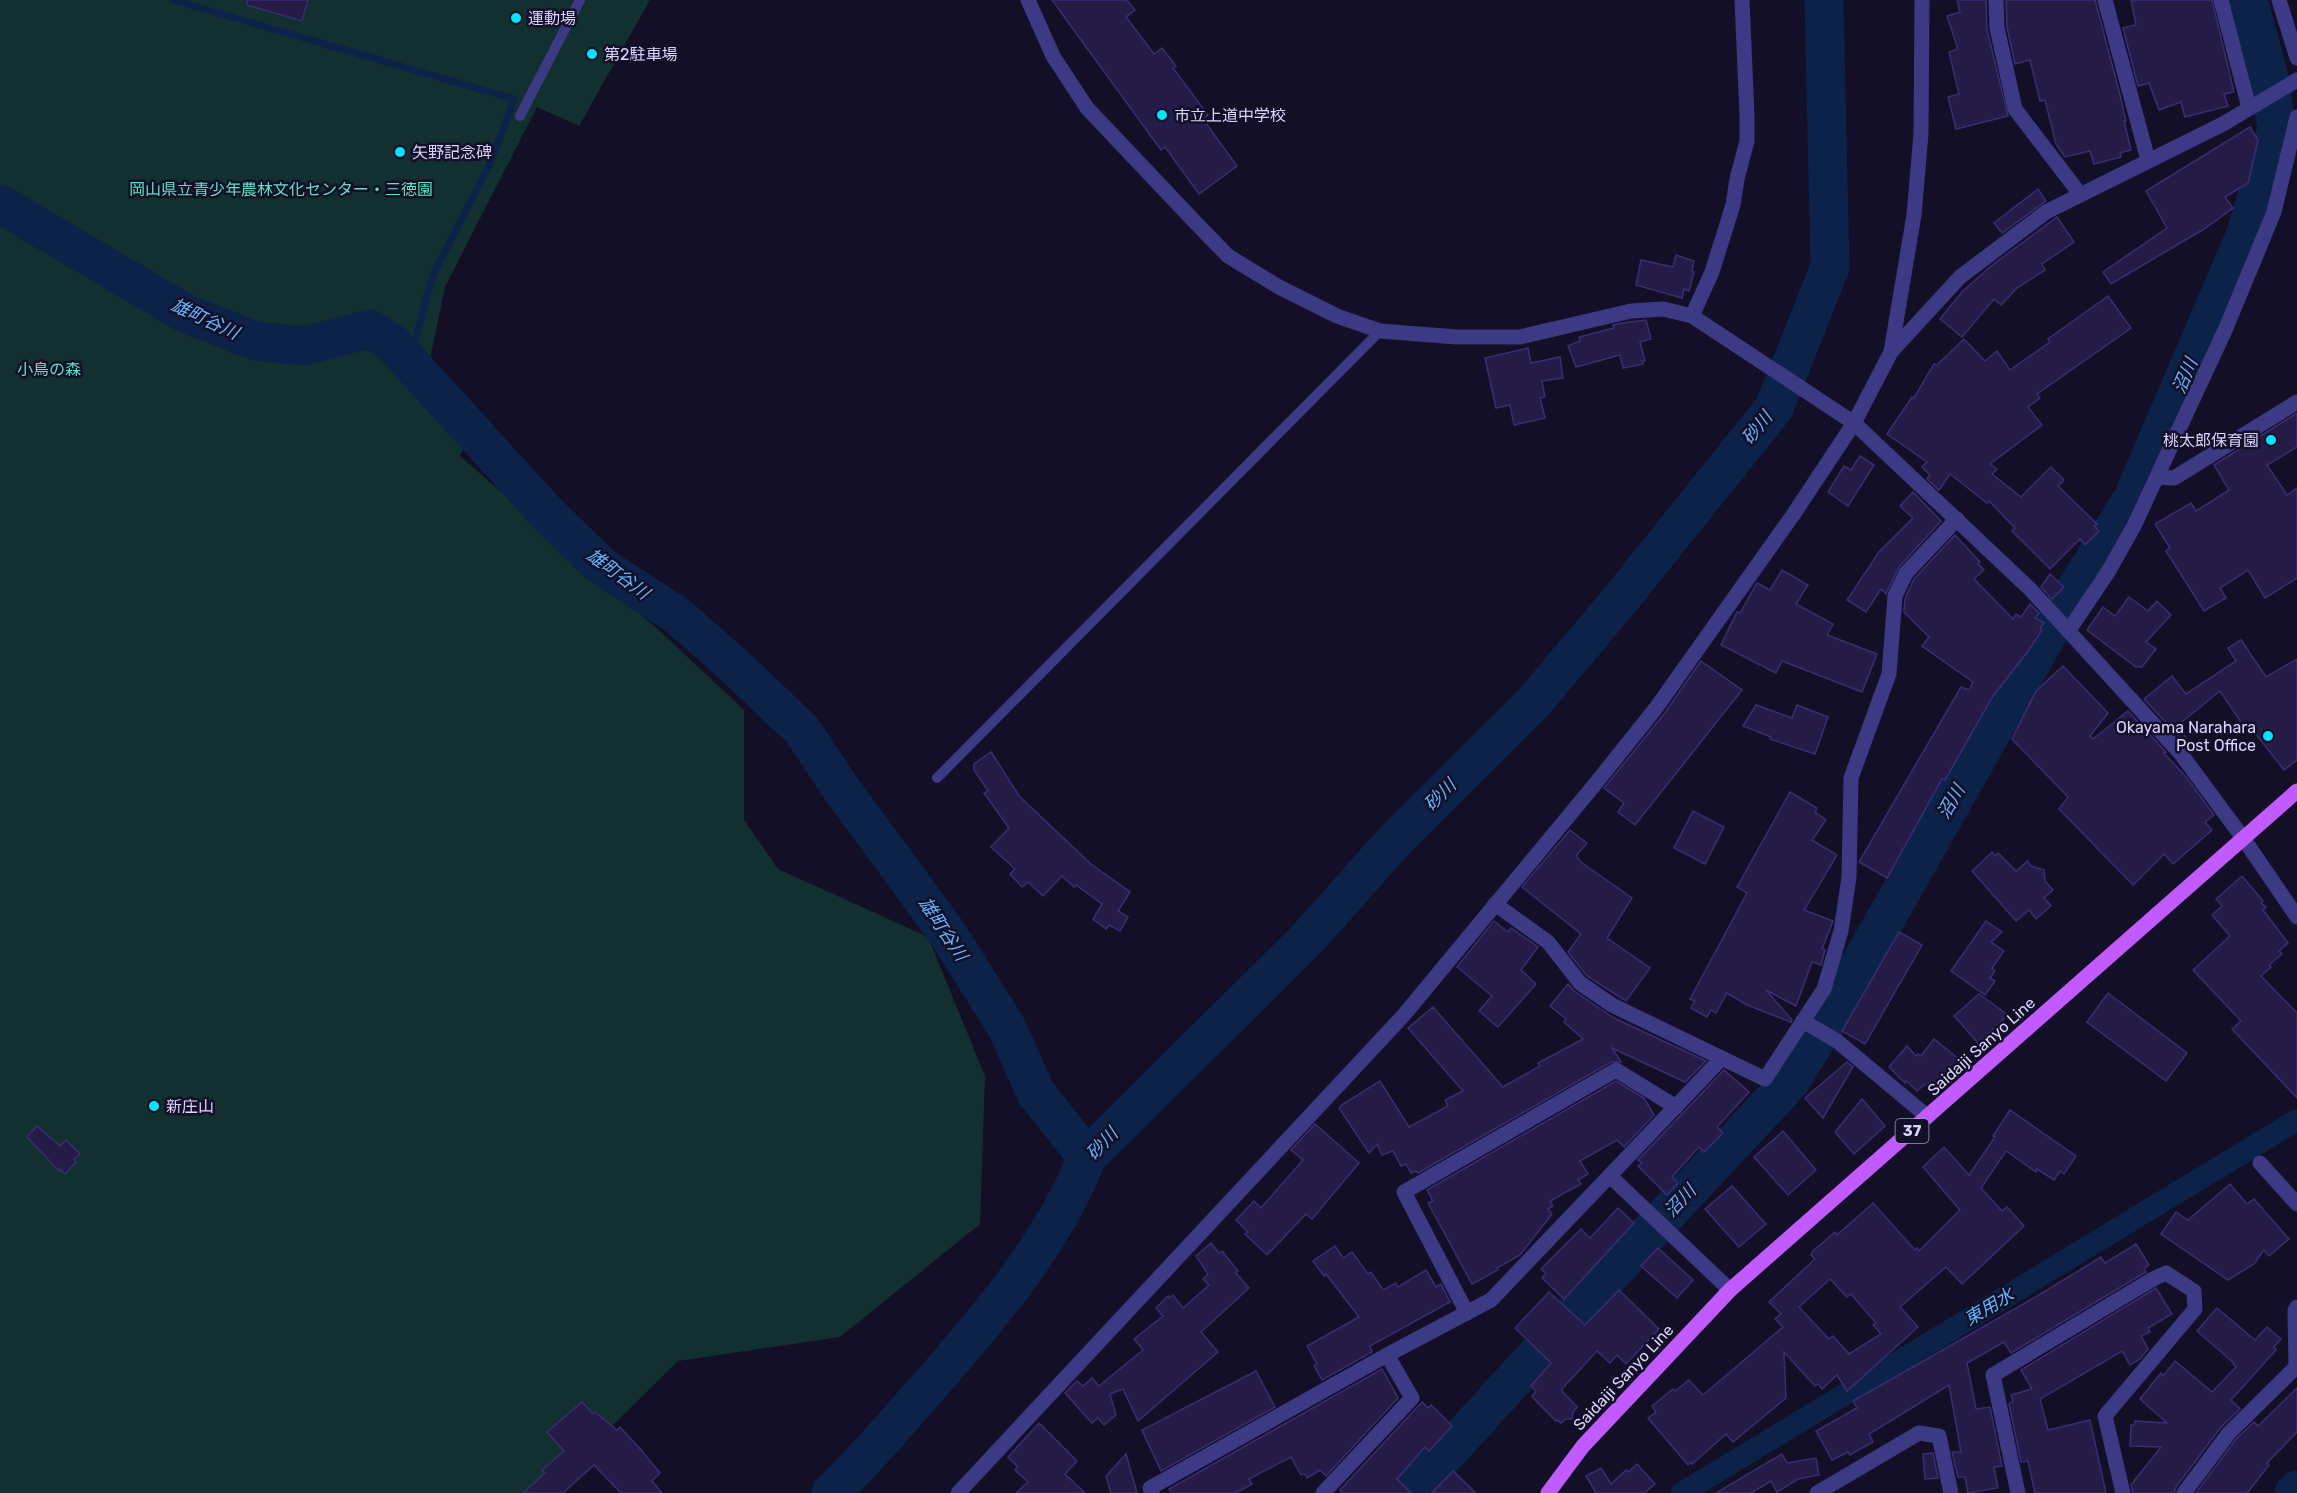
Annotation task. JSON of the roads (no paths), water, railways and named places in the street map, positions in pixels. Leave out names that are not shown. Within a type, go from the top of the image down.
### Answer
[{"type":"main road","name":"Saidaiji Sanyo Line","points":[[1548,1493],[1583,1446],[1730,1290],[2297,791]]},
{"type":"street","points":[[1028,0],[1053,56],[1087,108],[1228,255],[1279,287],[1337,316],[1380,331],[1457,337],[1520,337],[1631,311],[1663,309],[1692,316],[1847,418],[1957,519],[2068,630],[2181,754],[2243,838],[2297,917]]},
{"type":"street","points":[[1692,316],[1712,272],[1733,205],[1747,141],[1742,0]]},
{"type":"street","points":[[1892,352],[1915,203],[1921,134],[1922,0]]},
{"type":"street","points":[[1996,0],[1996,28],[2016,109],[2080,194]]},
{"type":"street","points":[[2105,0],[2148,160]]},
{"type":"street","points":[[2221,0],[2250,108]]},
{"type":"street","points":[[2279,0],[2297,58]]},
{"type":"street","points":[[958,1493],[1403,1016],[1656,708],[1793,515],[1847,418],[1892,352],[1960,277],[2046,212],[2223,124],[2297,80]]},
{"type":"street","points":[[2068,630],[2108,572],[2134,526],[2226,328],[2274,212],[2297,117]]},
{"type":"street","points":[[2157,477],[2174,478],[2297,402]]},
{"type":"street","points":[[1495,904],[1548,942],[1580,983],[1612,1005],[1765,1078],[1824,989],[1841,931],[1849,877],[1851,778],[1890,674],[1895,596],[1906,573],[1957,519]]},
{"type":"street","points":[[1803,1021],[1837,1041],[1928,1117]]},
{"type":"street","points":[[1152,1493],[1150,1488],[1387,1355],[1491,1300],[1722,1058]]},
{"type":"street","points":[[1467,1313],[1404,1192],[1616,1070],[1676,1107]]},
{"type":"street","points":[[2260,1163],[2297,1204]]},
{"type":"street","points":[[1610,1176],[1730,1290]]},
{"type":"street","points":[[2018,1493],[1994,1376],[2153,1279],[2166,1274],[2194,1291],[2195,1309],[2105,1416],[2123,1493]]},
{"type":"street","points":[[2184,1493],[2229,1433],[2296,1367],[2295,1310],[2297,1307]]},
{"type":"street","points":[[1323,1493],[1412,1398],[1387,1355]]},
{"type":"street","points":[[1817,1493],[1838,1487],[1919,1433],[1940,1436],[1951,1493]]},
{"type":"lane","points":[[520,116],[580,0]]},
{"type":"lane","points":[[937,778],[1380,331]]},
{"type":"waterway","points":[[173,0],[514,99],[490,164],[433,275],[414,344],[414,367]]},
{"type":"waterway","name":"砂川","points":[[831,1493],[867,1456],[994,1310],[1036,1252],[1055,1221],[1087,1157],[1307,939],[1397,838],[1533,703],[1619,601],[1774,408],[1830,267],[1824,0]]},
{"type":"waterway","name":"沼川","points":[[1410,1493],[1790,1082],[1827,1022],[2047,635],[2133,498],[2245,236],[2277,129],[2269,77],[2248,0]]},
{"type":"waterway","name":"雄町谷川","points":[[0,204],[185,313],[255,341],[304,346],[369,329],[392,343],[544,510],[601,566],[678,616],[802,730],[840,787],[948,934],[1007,1028],[1036,1093],[1087,1157]]},
{"type":"waterway","name":"東用水","points":[[1682,1493],[2297,1120]]},
{"type":"waterway","points":[[2294,1493],[2297,1490]]},
{"type":"place","name":"運動場","points":[[516,18]]},
{"type":"place","name":"第2駐車場","points":[[592,54]]},
{"type":"place","name":"市立上道中学校","points":[[1162,115]]},
{"type":"place","name":"矢野記念碑","points":[[400,152]]},
{"type":"place","name":"桃太郎保育園","points":[[2271,440]]},
{"type":"place","name":"Okayama Narahara Post Office","points":[[2268,736]]},
{"type":"place","name":"新庄山","points":[[154,1106]]},
{"type":"park label","name":"岡山県立青少年農林文化センター・三徳園","points":[[281,189]]},
{"type":"park label","name":"小鳥の森","points":[[49,369]]}]
